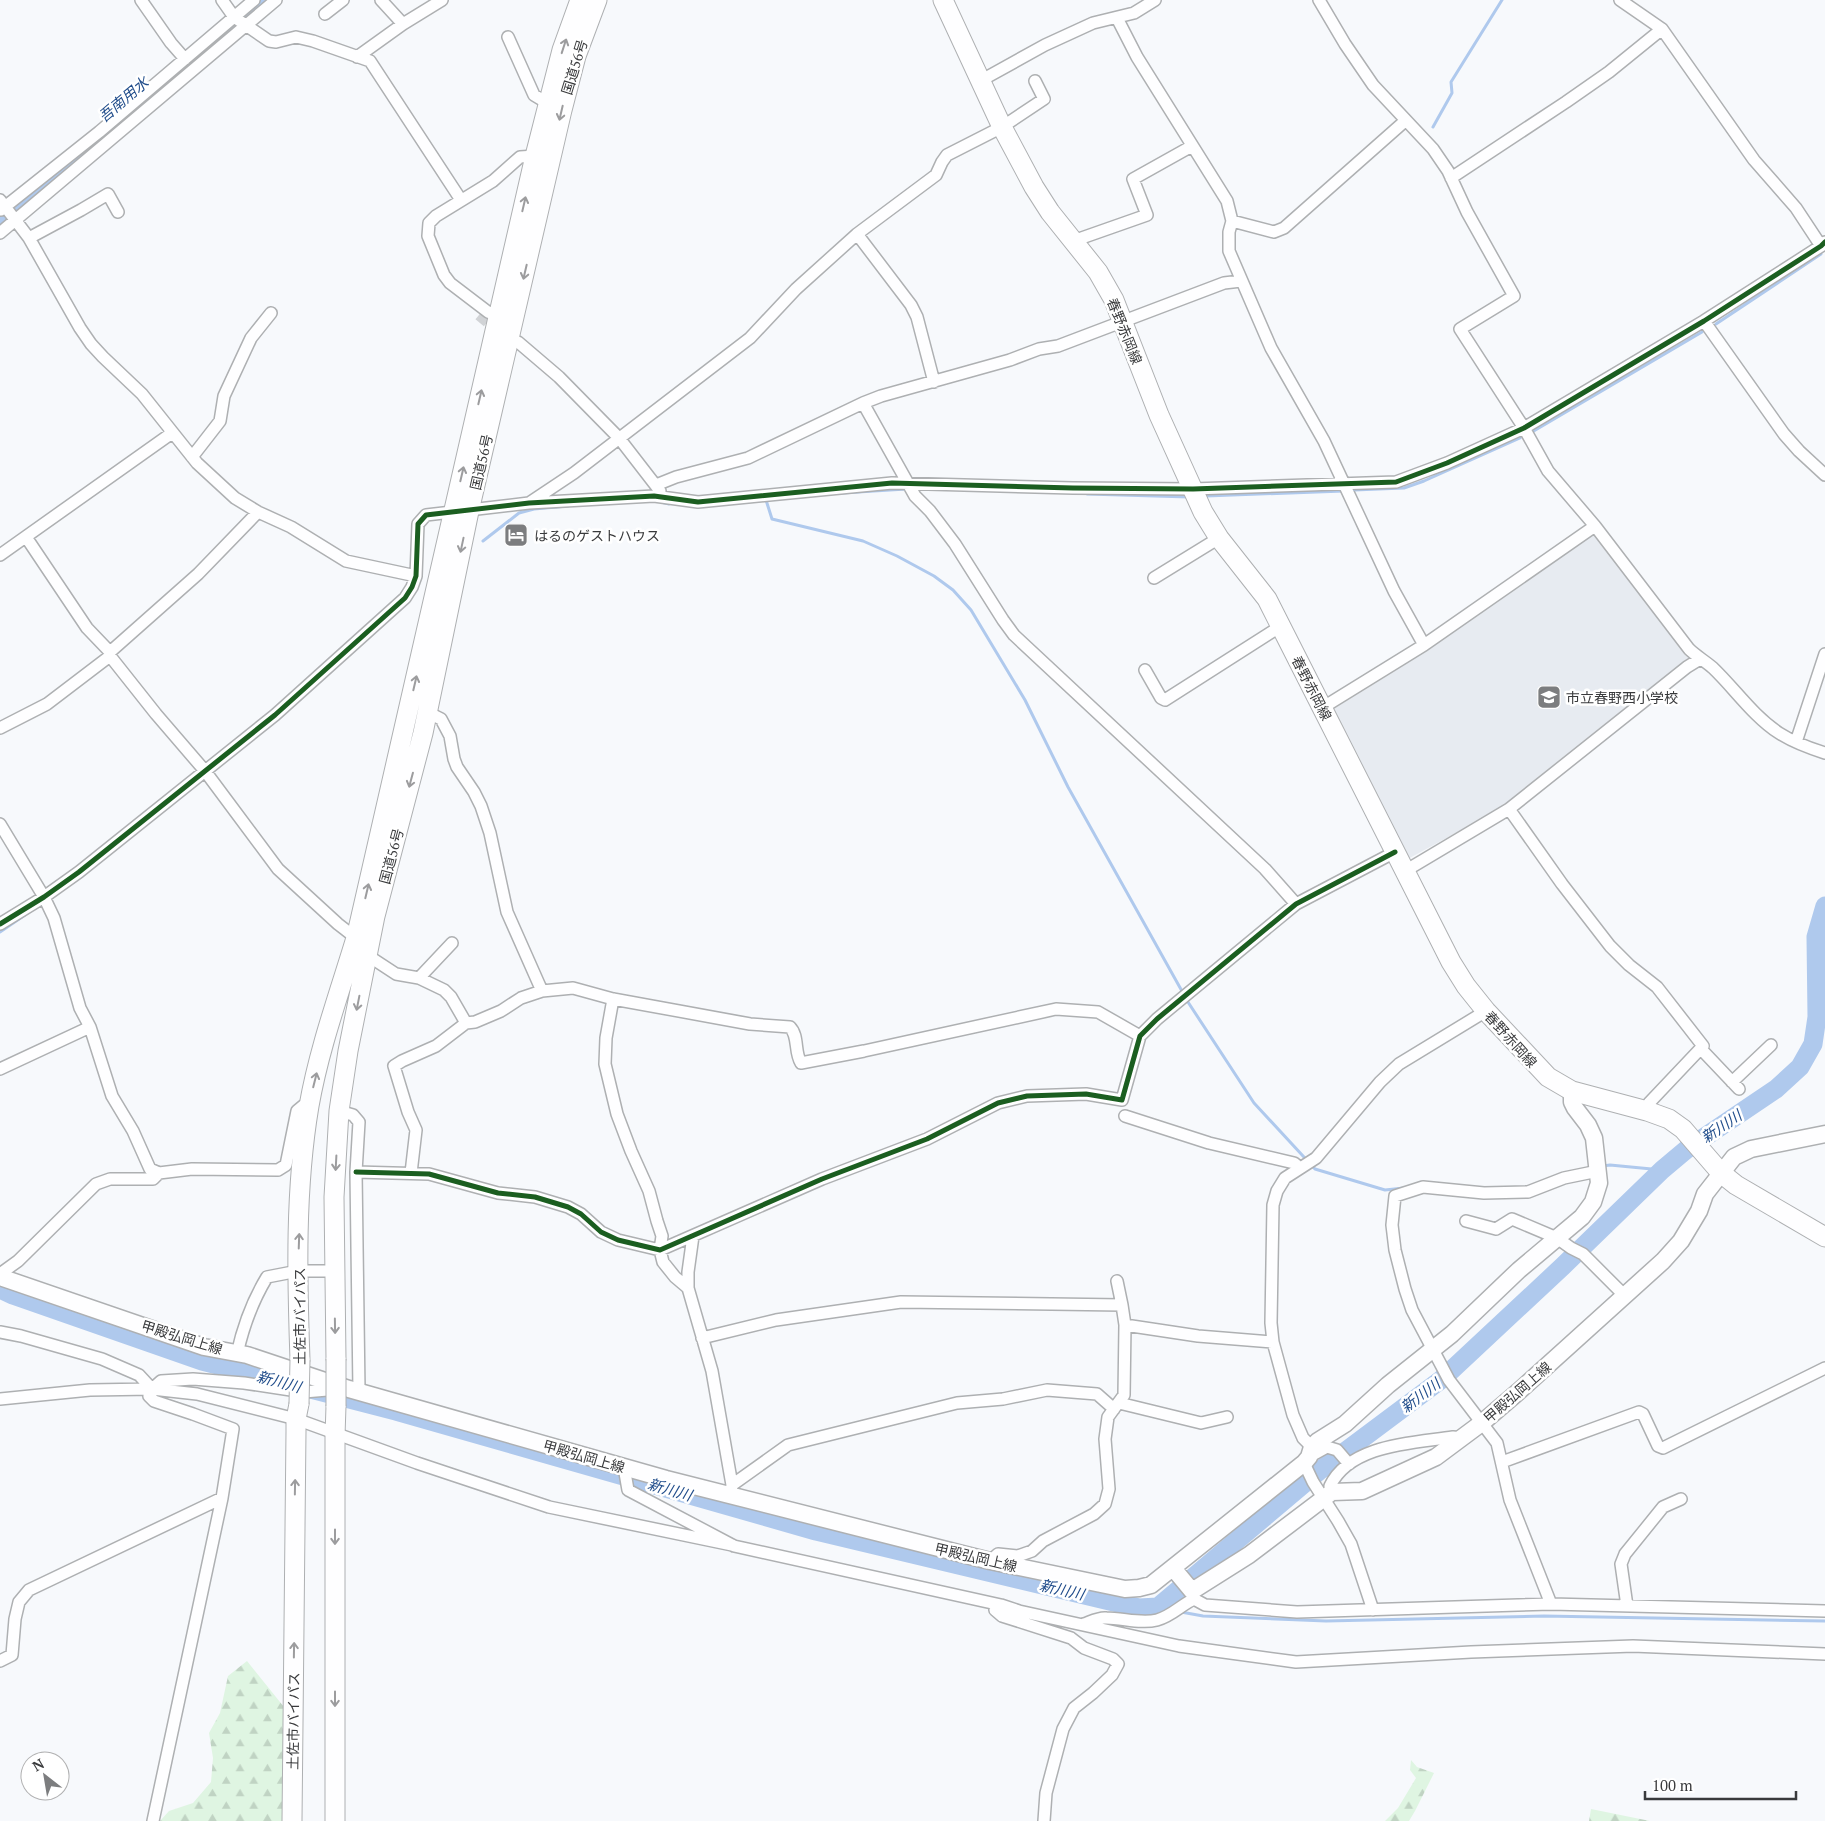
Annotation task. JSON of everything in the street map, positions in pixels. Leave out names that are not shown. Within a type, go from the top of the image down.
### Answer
[{"type":"main road","name":"国道56号","points":[[367,955],[375,916],[427,712],[461,511],[499,316],[535,156],[562,50],[580,0]]},
{"type":"main road","name":"国道56号","points":[[356,938],[461,511],[509,340],[562,110],[576,56],[596,0]]},
{"type":"main road","name":"春野赤岡線","points":[[943,0],[1002,127],[1034,187],[1050,212],[1098,272],[1114,300],[1159,415],[1203,512],[1218,538],[1267,599],[1451,962],[1466,986],[1486,1011],[1548,1077],[1572,1091],[1647,1111],[1669,1119],[1683,1129],[1698,1144],[1721,1173],[1736,1185],[1825,1237]]},
{"type":"main road","name":"土佐市バイパス","points":[[292,1821],[297,1418],[300,1360],[298,1271],[304,1145],[310,1104],[324,1045],[356,938]]},
{"type":"main road","points":[[335,1821],[336,1359],[334,1197],[339,1111],[348,1051],[367,955]]},
{"type":"main road","name":"甲殿弘岡上線","points":[[0,1276],[204,1347],[246,1355],[354,1390],[624,1467],[731,1490],[990,1561],[1125,1589],[1139,1588],[1151,1585],[1310,1465],[1318,1441],[1345,1424],[1388,1385],[1432,1348],[1452,1334],[1519,1270],[1564,1243],[1594,1202],[1600,1183],[1594,1138],[1588,1125],[1574,1108],[1572,1091]]},
{"type":"main road","name":"甲殿弘岡上線","points":[[1328,1495],[1362,1491],[1436,1457],[1482,1422],[1663,1260],[1681,1240],[1699,1211],[1705,1194],[1734,1158],[1750,1149],[1825,1134]]},
{"type":"main road","points":[[1173,1568],[1193,1595],[1328,1495]]},
{"type":"street","points":[[141,0],[171,43],[185,59]]},
{"type":"street","points":[[222,0],[241,21],[269,41],[276,42],[296,38],[313,41],[370,61],[461,200]]},
{"type":"street","points":[[8,211],[241,21],[254,0]]},
{"type":"street","points":[[0,233],[8,211],[185,59],[276,0]]},
{"type":"street","points":[[325,14],[343,0]]},
{"type":"street","points":[[381,0],[403,24]]},
{"type":"street","points":[[357,57],[403,24],[442,0]]},
{"type":"street","points":[[980,81],[1045,45],[1092,23],[1134,13],[1155,0]]},
{"type":"street","points":[[1319,0],[1345,44],[1373,85],[1433,150],[1451,178],[1467,212],[1514,296],[1460,329],[1524,428],[1548,471],[1595,526],[1689,649],[1711,667],[1758,715],[1778,732],[1825,754]]},
{"type":"street","points":[[0,924],[44,897],[79,872],[275,715],[404,598],[412,587],[416,576],[418,524],[426,515],[529,503],[654,496],[698,502],[883,484],[1193,489],[1396,482],[1447,464],[1524,428],[1704,321],[1823,244],[1796,208],[1754,160],[1662,28],[1620,0]]},
{"type":"street","points":[[1117,18],[1137,57],[1227,201],[1232,221],[1229,232],[1229,251],[1241,281],[1271,348],[1324,441],[1394,591],[1424,645]]},
{"type":"street","points":[[1451,178],[1609,72],[1662,28]]},
{"type":"street","points":[[508,37],[534,95],[549,104]]},
{"type":"street","points":[[529,503],[574,473],[750,338],[796,289],[857,234],[936,175],[947,155],[1002,127],[1044,99],[1035,81]]},
{"type":"street","points":[[1232,221],[1274,232],[1284,228],[1405,121]]},
{"type":"street","points":[[1074,241],[1147,215],[1133,179],[1192,146]]},
{"type":"street","points":[[499,316],[488,312],[450,283],[444,275],[428,236],[429,223],[436,216],[493,181],[520,158],[535,156]]},
{"type":"street","points":[[30,238],[108,194],[118,212]]},
{"type":"street","points":[[8,211],[30,238],[80,328],[91,344],[102,357],[142,394],[192,457],[235,498],[258,512],[291,527],[346,561],[416,576]]},
{"type":"street","points":[[857,234],[911,305],[917,317],[934,382]]},
{"type":"street","points":[[656,486],[676,478],[748,458],[881,396],[1010,360],[1039,349],[1058,346],[1224,283],[1241,281]]},
{"type":"street","points":[[456,288],[456,292],[479,315]]},
{"type":"street","points":[[192,457],[220,421],[224,396],[251,338],[271,313]]},
{"type":"street","points":[[1704,321],[1784,434],[1799,452],[1825,474]]},
{"type":"street","points":[[509,340],[518,342],[560,377],[619,438],[663,497]]},
{"type":"street","points":[[525,354],[554,380],[560,377]]},
{"type":"street","points":[[863,403],[915,496],[930,511],[955,544],[1014,635],[1265,868],[1296,904]]},
{"type":"street","points":[[0,555],[172,433]]},
{"type":"street","points":[[0,728],[47,704],[110,654],[198,574],[258,512]]},
{"type":"street","points":[[1322,708],[1424,645],[1595,526]]},
{"type":"street","points":[[26,537],[87,628],[110,654],[156,714],[205,771],[278,869],[356,938],[367,955],[396,974],[419,978],[444,990],[452,997],[466,1023]]},
{"type":"street","points":[[1154,578],[1218,538]]},
{"type":"street","points":[[1145,670],[1161,698],[1165,700],[1281,626]]},
{"type":"street","points":[[1796,742],[1825,654]]},
{"type":"street","points":[[1405,871],[1509,809],[1686,667],[1700,659]]},
{"type":"street","points":[[427,712],[441,719],[450,736],[457,767],[481,806],[490,833],[507,912],[542,991]]},
{"type":"street","points":[[1509,809],[1562,884],[1610,946],[1629,965],[1657,987],[1704,1046],[1649,1102],[1647,1111]]},
{"type":"street","points":[[0,824],[44,897],[54,918],[80,1008],[90,1027],[112,1096],[133,1131],[150,1169],[159,1173],[192,1169],[278,1170],[286,1165],[297,1111],[303,1106],[310,1104]]},
{"type":"street","points":[[356,1172],[429,1174],[498,1193],[535,1197],[568,1207],[581,1214],[601,1232],[618,1240],[660,1250],[822,1178],[927,1139],[998,1103],[1027,1096],[1086,1094],[1122,1100],[1140,1036],[1180,1000],[1296,904],[1395,852]]},
{"type":"street","points":[[419,978],[452,944]]},
{"type":"street","points":[[411,1173],[416,1130],[408,1112],[394,1066],[402,1060],[436,1046],[466,1023],[475,1022],[501,1011],[521,998],[542,991],[573,988],[613,999],[750,1024],[790,1028],[794,1032],[797,1056],[801,1063],[1056,1009],[1098,1012],[1140,1036]]},
{"type":"street","points":[[613,999],[606,1038],[606,1064],[617,1114],[649,1191],[656,1221],[662,1236],[660,1250],[663,1262],[675,1277],[688,1288]]},
{"type":"street","points":[[1373,1610],[1350,1544],[1328,1495],[1310,1465],[1303,1438],[1293,1415],[1273,1342],[1271,1323],[1273,1205],[1277,1191],[1285,1178],[1316,1158],[1380,1082],[1399,1064],[1486,1011]]},
{"type":"street","points":[[0,1069],[90,1027]]},
{"type":"street","points":[[1701,1049],[1736,1086],[1770,1045]]},
{"type":"street","points":[[153,1821],[222,1498],[233,1429],[154,1401],[149,1396],[152,1389],[162,1381],[194,1379],[244,1383],[304,1392],[354,1390],[356,1172],[359,1122],[353,1115],[339,1111]]},
{"type":"street","points":[[1124,1116],[1209,1143],[1294,1163],[1302,1167]]},
{"type":"street","points":[[1551,1604],[1510,1500],[1497,1443],[1449,1380],[1412,1310],[1395,1250],[1392,1225],[1395,1196],[1423,1187],[1484,1193],[1528,1192],[1597,1167]]},
{"type":"street","points":[[0,1276],[18,1261],[96,1184],[110,1178],[153,1179],[159,1173]]},
{"type":"street","points":[[1466,1221],[1496,1229],[1512,1219],[1564,1243],[1583,1254],[1625,1296]]},
{"type":"street","points":[[693,1236],[688,1272],[688,1288],[712,1370],[731,1490],[788,1445],[957,1403],[1002,1399],[1047,1390],[1097,1394],[1117,1406],[1201,1423],[1227,1417]]},
{"type":"street","points":[[237,1354],[241,1336],[254,1302],[267,1277],[298,1271],[334,1271]]},
{"type":"street","points":[[990,1561],[998,1554],[1018,1556],[1032,1551],[1043,1541],[1094,1514],[1105,1504],[1109,1489],[1105,1439],[1108,1417],[1124,1395],[1126,1325],[1117,1281]]},
{"type":"street","points":[[702,1338],[776,1320],[901,1302],[1122,1305]]},
{"type":"street","points":[[1126,1325],[1198,1336],[1273,1342]]},
{"type":"street","points":[[0,1332],[22,1336],[102,1359],[140,1375],[152,1389]]},
{"type":"street","points":[[1502,1462],[1639,1412],[1643,1414],[1658,1446],[1663,1448],[1825,1368]]},
{"type":"street","points":[[0,1399],[90,1390],[152,1389],[197,1394],[297,1418],[418,1464],[549,1507],[732,1545],[1179,1646],[1296,1662],[1471,1652],[1633,1646],[1825,1654]]},
{"type":"street","points":[[1310,1465],[1326,1447],[1343,1457],[1362,1456],[1379,1449],[1453,1437],[1462,1438]]},
{"type":"street","points":[[1328,1495],[1343,1457]]},
{"type":"street","points":[[624,1467],[628,1490],[732,1545]]},
{"type":"street","points":[[0,1661],[12,1655],[15,1619],[19,1602],[29,1590],[222,1498]]},
{"type":"street","points":[[1627,1606],[1621,1564],[1625,1554],[1664,1507],[1681,1499]]},
{"type":"street","points":[[1082,1625],[1104,1617],[1131,1621],[1155,1621],[1171,1615],[1193,1595],[1205,1604],[1297,1612],[1551,1604],[1825,1611]]},
{"type":"street","points":[[1001,1605],[995,1610],[1002,1616],[1071,1638],[1084,1648],[1113,1658],[1118,1664],[1112,1675],[1074,1708],[1064,1729],[1046,1793],[1044,1821]]},
{"type":"shaded area","points":[[1594,532],[1690,658],[1509,804],[1406,860],[1330,711],[1425,652]]},
{"type":"green space","points":[[247,1661],[284,1707],[282,1821],[160,1821],[169,1811],[193,1803],[211,1782],[213,1758],[209,1733],[220,1713],[228,1676]]},
{"type":"green space","points":[[1411,1760],[1417,1767],[1434,1773],[1409,1821],[1385,1821],[1398,1808],[1416,1778],[1410,1770]]},
{"type":"green space","points":[[1591,1809],[1650,1821],[1589,1821]]},
{"type":"waterway","name":"吾南用水","points":[[0,222],[266,0]]},
{"type":"waterway","points":[[1433,127],[1452,93],[1451,82],[1502,0]]},
{"type":"waterway","points":[[1716,324],[1821,254]]},
{"type":"waterway","points":[[1532,432],[1702,332]]},
{"type":"waterway","points":[[1354,490],[1404,488],[1520,438]]},
{"type":"waterway","points":[[842,493],[906,489]]},
{"type":"waterway","points":[[1206,496],[1344,491]]},
{"type":"waterway","points":[[1087,494],[1189,497]]},
{"type":"waterway","points":[[766,500],[772,519],[863,541],[897,556],[934,576],[953,590],[971,610],[1025,700],[1068,787],[1183,993]]},
{"type":"waterway","points":[[661,502],[669,504]]},
{"type":"waterway","points":[[483,541],[519,513],[534,509],[568,506]]},
{"type":"waterway","name":"新川川","points":[[0,1289],[202,1361],[396,1411],[816,1531],[1139,1608],[1158,1607],[1319,1471],[1442,1379],[1662,1170],[1687,1149],[1776,1089],[1800,1067],[1813,1044],[1817,1017],[1816,937],[1825,906]]},
{"type":"waterway","points":[[0,932],[25,915]]},
{"type":"waterway","points":[[1186,999],[1254,1103],[1315,1169],[1385,1190],[1404,1188]]},
{"type":"waterway","points":[[1603,1166],[1662,1170]]},
{"type":"waterway","points":[[1158,1607],[1170,1609]]},
{"type":"waterway","points":[[1181,1612],[1203,1616],[1326,1621],[1544,1616],[1825,1621]]},
{"type":"tunnel","points":[[479,315],[499,332]]},
{"type":"cycle path","points":[[0,924],[44,897],[79,872],[275,715],[405,598],[416,576],[418,524],[426,515],[529,503],[654,496],[698,502],[892,483],[1193,489],[1396,482],[1447,463],[1524,428],[1704,321],[1825,242]]},
{"type":"cycle path","points":[[356,1172],[429,1174],[498,1193],[535,1197],[568,1207],[581,1214],[601,1232],[618,1240],[660,1250],[822,1179],[927,1139],[998,1103],[1027,1096],[1086,1094],[1122,1100],[1140,1036],[1157,1019],[1296,904],[1395,852]]},
{"type":"place","name":"はるのゲストハウス","points":[[516,535]]},
{"type":"place","name":"市立春野西小学校","points":[[1549,697]]}]
